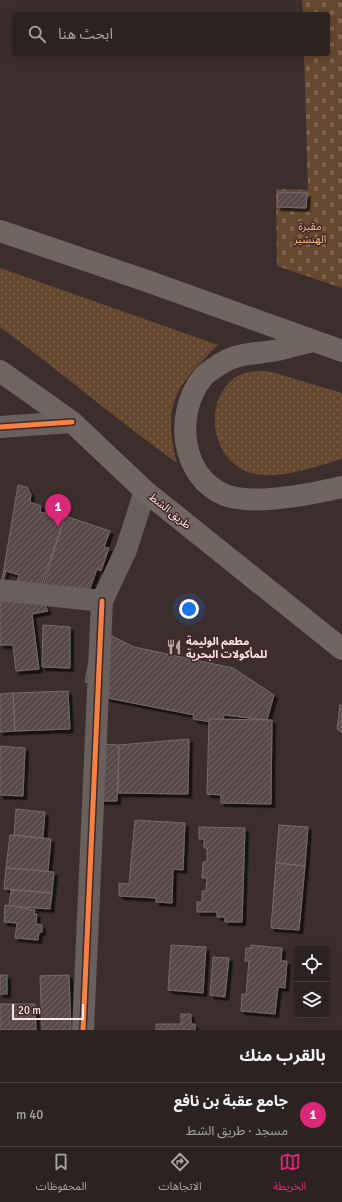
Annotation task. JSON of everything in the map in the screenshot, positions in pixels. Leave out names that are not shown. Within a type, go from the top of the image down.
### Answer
[{"type":"highway","points":[[0,231],[147,281],[342,351]]},
{"type":"highway","points":[[313,341],[272,351],[236,356],[222,363],[203,377],[191,398],[185,428],[188,453],[201,478],[225,495],[244,498],[293,497],[342,487]]},
{"type":"highway","name":"طريق الشط","points":[[0,371],[72,422],[145,491],[342,650]]},
{"type":"street","points":[[0,427],[72,422]]},
{"type":"street","points":[[83,1030],[102,601],[126,550],[145,491]]},
{"type":"street","points":[[0,590],[102,601]]},
{"type":"green space","name":"مقبرة الهنشير","points":[[302,0],[342,0],[342,288],[277,266],[276,189],[308,190],[304,56],[330,56],[330,12],[303,12]]},
{"type":"green space","points":[[0,268],[218,345],[192,372],[176,397],[172,410],[171,425],[177,463],[132,430],[0,327]]},
{"type":"green space","points":[[268,371],[342,393],[342,459],[288,474],[266,475],[255,474],[241,469],[229,459],[221,447],[216,433],[215,418],[217,404],[223,390],[233,379],[241,374]]},
{"type":"building","points":[[278,192],[307,193],[306,208],[277,207]]},
{"type":"building","points":[[18,485],[27,487],[31,494],[30,502],[41,506],[40,512],[65,516],[40,589],[19,582],[16,591],[1,586],[15,589],[19,575],[6,571],[1,584]]},
{"type":"building","points":[[65,516],[110,531],[104,547],[109,548],[101,571],[97,569],[88,594],[47,587],[44,583]]},
{"type":"building","points":[[0,599],[43,601],[48,611],[32,614],[39,669],[16,671],[13,645],[0,645]]},
{"type":"building","points":[[43,625],[70,627],[70,668],[42,667]]},
{"type":"building","points":[[110,635],[134,647],[233,668],[274,695],[267,720],[224,715],[222,724],[193,719],[194,715],[97,696],[100,685],[85,682],[93,641]]},
{"type":"building","points":[[68,691],[70,729],[15,731],[13,693]]},
{"type":"building","points":[[13,693],[15,731],[0,732],[0,694]]},
{"type":"building","points":[[340,704],[342,706],[342,733],[337,729]]},
{"type":"building","points":[[209,719],[272,720],[271,804],[221,803],[221,795],[207,794]]},
{"type":"building","points":[[189,739],[188,794],[118,793],[119,745]]},
{"type":"building","points":[[102,744],[119,745],[117,801],[100,801]]},
{"type":"building","points":[[0,746],[25,748],[23,796],[0,795]]},
{"type":"building","points":[[16,809],[45,812],[43,838],[14,835]]},
{"type":"building","points":[[135,820],[185,823],[183,870],[173,869],[172,903],[156,902],[156,898],[119,896],[119,883],[129,884]]},
{"type":"building","points":[[279,825],[308,827],[305,866],[276,863]]},
{"type":"building","points":[[199,827],[245,828],[242,922],[225,922],[225,917],[217,917],[217,912],[197,912],[197,902],[202,902],[202,891],[206,891],[207,878],[202,878],[203,862],[207,862],[207,848],[204,848],[204,839],[199,839]]},
{"type":"building","points":[[10,835],[51,839],[48,871],[6,868]]},
{"type":"building","points":[[276,863],[305,866],[299,930],[271,928]]},
{"type":"building","points":[[6,868],[54,872],[52,893],[4,889]]},
{"type":"building","points":[[11,890],[52,893],[50,909],[9,906]]},
{"type":"building","points":[[5,905],[35,910],[34,914],[37,914],[36,924],[42,925],[42,932],[39,932],[38,940],[15,938],[17,923],[4,922]]},
{"type":"building","points":[[171,945],[206,947],[203,993],[168,990]]},
{"type":"building","points":[[251,945],[282,948],[281,961],[287,961],[285,988],[278,987],[275,1014],[241,1011],[242,994],[246,994],[249,961],[245,961],[246,948],[251,948]]},
{"type":"building","points":[[213,957],[229,958],[225,997],[210,995]]},
{"type":"building","points":[[0,975],[7,975],[7,994],[0,994]]},
{"type":"building","points":[[69,975],[71,1030],[42,1030],[40,976]]},
{"type":"building","points":[[0,1004],[35,1004],[36,1030],[0,1030]]},
{"type":"building","points":[[181,1014],[191,1014],[191,1024],[195,1024],[195,1030],[156,1030],[156,1024],[181,1024]]},
{"type":"cycle path","points":[[0,427],[72,422]]},
{"type":"cycle path","points":[[83,1030],[102,601]]},
{"type":"place","name":"جامع عقبة بن نافع","points":[[58,527]]},
{"type":"place","name":"مطعم الوليمة للمأكولات البحرية","points":[[174,647]]}]
